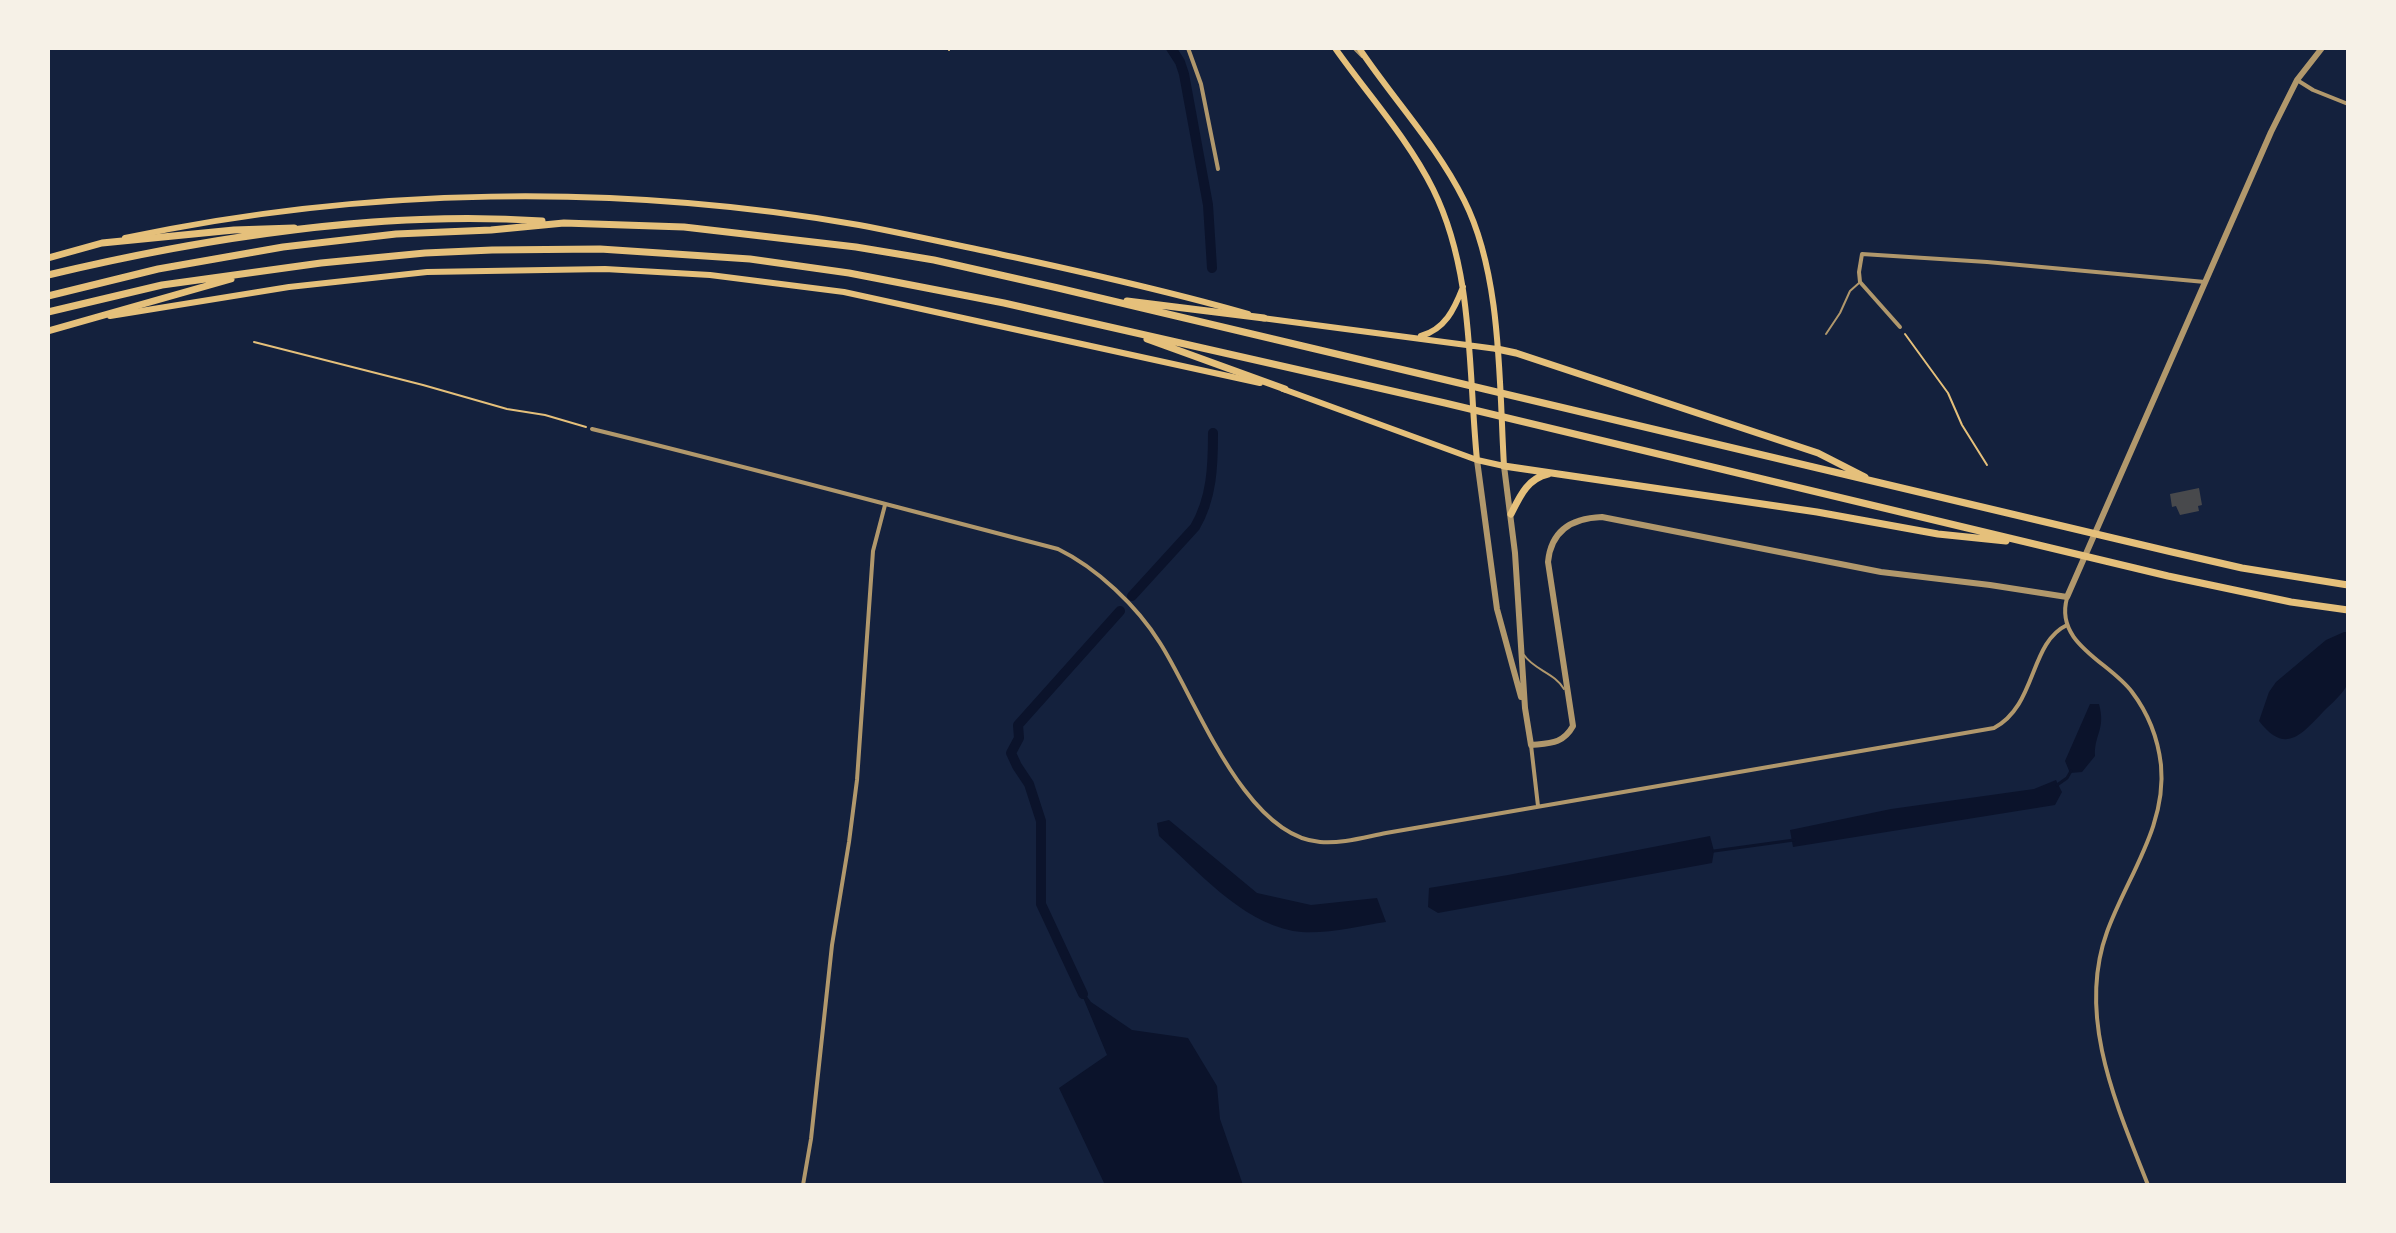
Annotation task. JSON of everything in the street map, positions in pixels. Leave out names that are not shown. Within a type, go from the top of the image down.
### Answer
[{"type":"main road","points":[[1335,48],[1388,115],[1411,150],[1434,191],[1451,239],[1463,287],[1477,460]]},
{"type":"main road","points":[[1356,48],[1425,134],[1465,201],[1481,248],[1493,303],[1504,466]]},
{"type":"main road","points":[[48,258],[198,222],[351,204],[538,197],[664,202],[871,228],[1145,285],[1264,318]]},
{"type":"main road","points":[[102,243],[234,230],[490,217],[684,227],[856,247],[934,260],[1105,299],[2242,568],[2348,585]]},
{"type":"main road","points":[[48,296],[158,269],[283,247],[396,234],[564,223]]},
{"type":"main road","points":[[48,275],[201,244],[320,228]]},
{"type":"main road","points":[[48,312],[162,285],[360,259],[492,250],[600,249],[750,259],[929,287],[1445,403],[2067,553],[2236,591],[2348,610]]},
{"type":"main road","points":[[91,319],[289,287],[427,272],[650,271],[710,275],[844,292],[1285,389]]},
{"type":"main road","points":[[48,331],[260,272]]},
{"type":"main road","points":[[1416,338],[1436,330],[1446,321],[1463,287]]},
{"type":"main road","points":[[1105,299],[1516,353],[1818,453],[1878,483]]},
{"type":"main road","points":[[1118,329],[1477,460],[1817,512],[1938,534],[1995,541],[2016,540]]},
{"type":"main road","points":[[1511,514],[1525,488],[1537,477],[1564,474]]},
{"type":"street","points":[[1188,48],[1201,84],[1218,169]]},
{"type":"street","points":[[2148,1185],[2106,1069],[2098,1026],[2096,991],[2106,936],[2158,811],[2161,764],[2151,727],[2139,701],[2113,671],[2080,645],[2064,614],[2067,597],[2271,132],[2297,80],[2322,48]]},
{"type":"street","points":[[2297,80],[2348,104]]},
{"type":"street","points":[[1900,327],[1860,282],[1862,254],[2205,282]]},
{"type":"street","points":[[592,429],[762,470],[1071,555],[1120,595],[1160,642],[1198,714],[1252,801],[1286,831],[1319,842],[1337,842],[1994,728],[2007,721],[2016,710],[2049,638],[2067,625]]},
{"type":"street","points":[[1477,460],[1497,609],[1525,708]]},
{"type":"street","points":[[1504,466],[1511,514],[1525,708],[1538,806]]},
{"type":"street","points":[[803,1185],[811,1139],[832,945],[857,780],[873,551],[885,505]]},
{"type":"street","points":[[1531,745],[1560,741],[1573,726],[1548,562],[1556,535],[1563,527],[1579,519],[1602,517],[1881,572],[2067,597]]},
{"type":"lane","points":[[1826,334],[1850,291],[1860,282]]},
{"type":"lane","points":[[1521,647],[1531,664],[1560,682],[1567,693]]},
{"type":"path","points":[[1900,327],[1948,393],[1962,425],[1987,465]]},
{"type":"path","points":[[254,342],[592,429]]},
{"type":"water","points":[[2348,632],[2349,673],[2344,691],[2300,734],[2285,739],[2268,731],[2259,721],[2269,692],[2276,682],[2326,640]]},
{"type":"water","points":[[2090,704],[2099,704],[2101,713],[2095,756],[2082,772],[2070,773],[2065,761]]},
{"type":"water","points":[[2056,780],[2062,792],[2055,805],[1793,847],[1790,830],[1891,809],[2034,789]]},
{"type":"water","points":[[1169,820],[1257,893],[1311,905],[1377,898],[1386,922],[1315,932],[1293,931],[1273,925],[1220,892],[1159,836],[1157,823]]},
{"type":"water","points":[[1710,836],[1714,851],[1712,863],[1438,913],[1428,907],[1429,888]]},
{"type":"water","points":[[1077,983],[1091,1002],[1132,1030],[1188,1038],[1217,1086],[1220,1119],[1243,1185],[1105,1185],[1059,1088],[1107,1055]]},
{"type":"building","points":[[2199,488],[2202,505],[2198,506],[2199,511],[2180,515],[2176,506],[2172,507],[2170,494]]},
{"type":"waterway","points":[[1171,48],[1184,74],[1208,205],[1212,268]]},
{"type":"waterway","points":[[1132,596],[1195,527],[1201,516],[1210,482],[1213,433]]},
{"type":"waterway","points":[[1083,994],[1041,904],[1041,821],[1029,784],[1011,753],[1019,738],[1018,725],[1120,611]]},
{"type":"waterway","points":[[2057,785],[2071,771]]},
{"type":"waterway","points":[[1714,851],[1794,840]]}]
